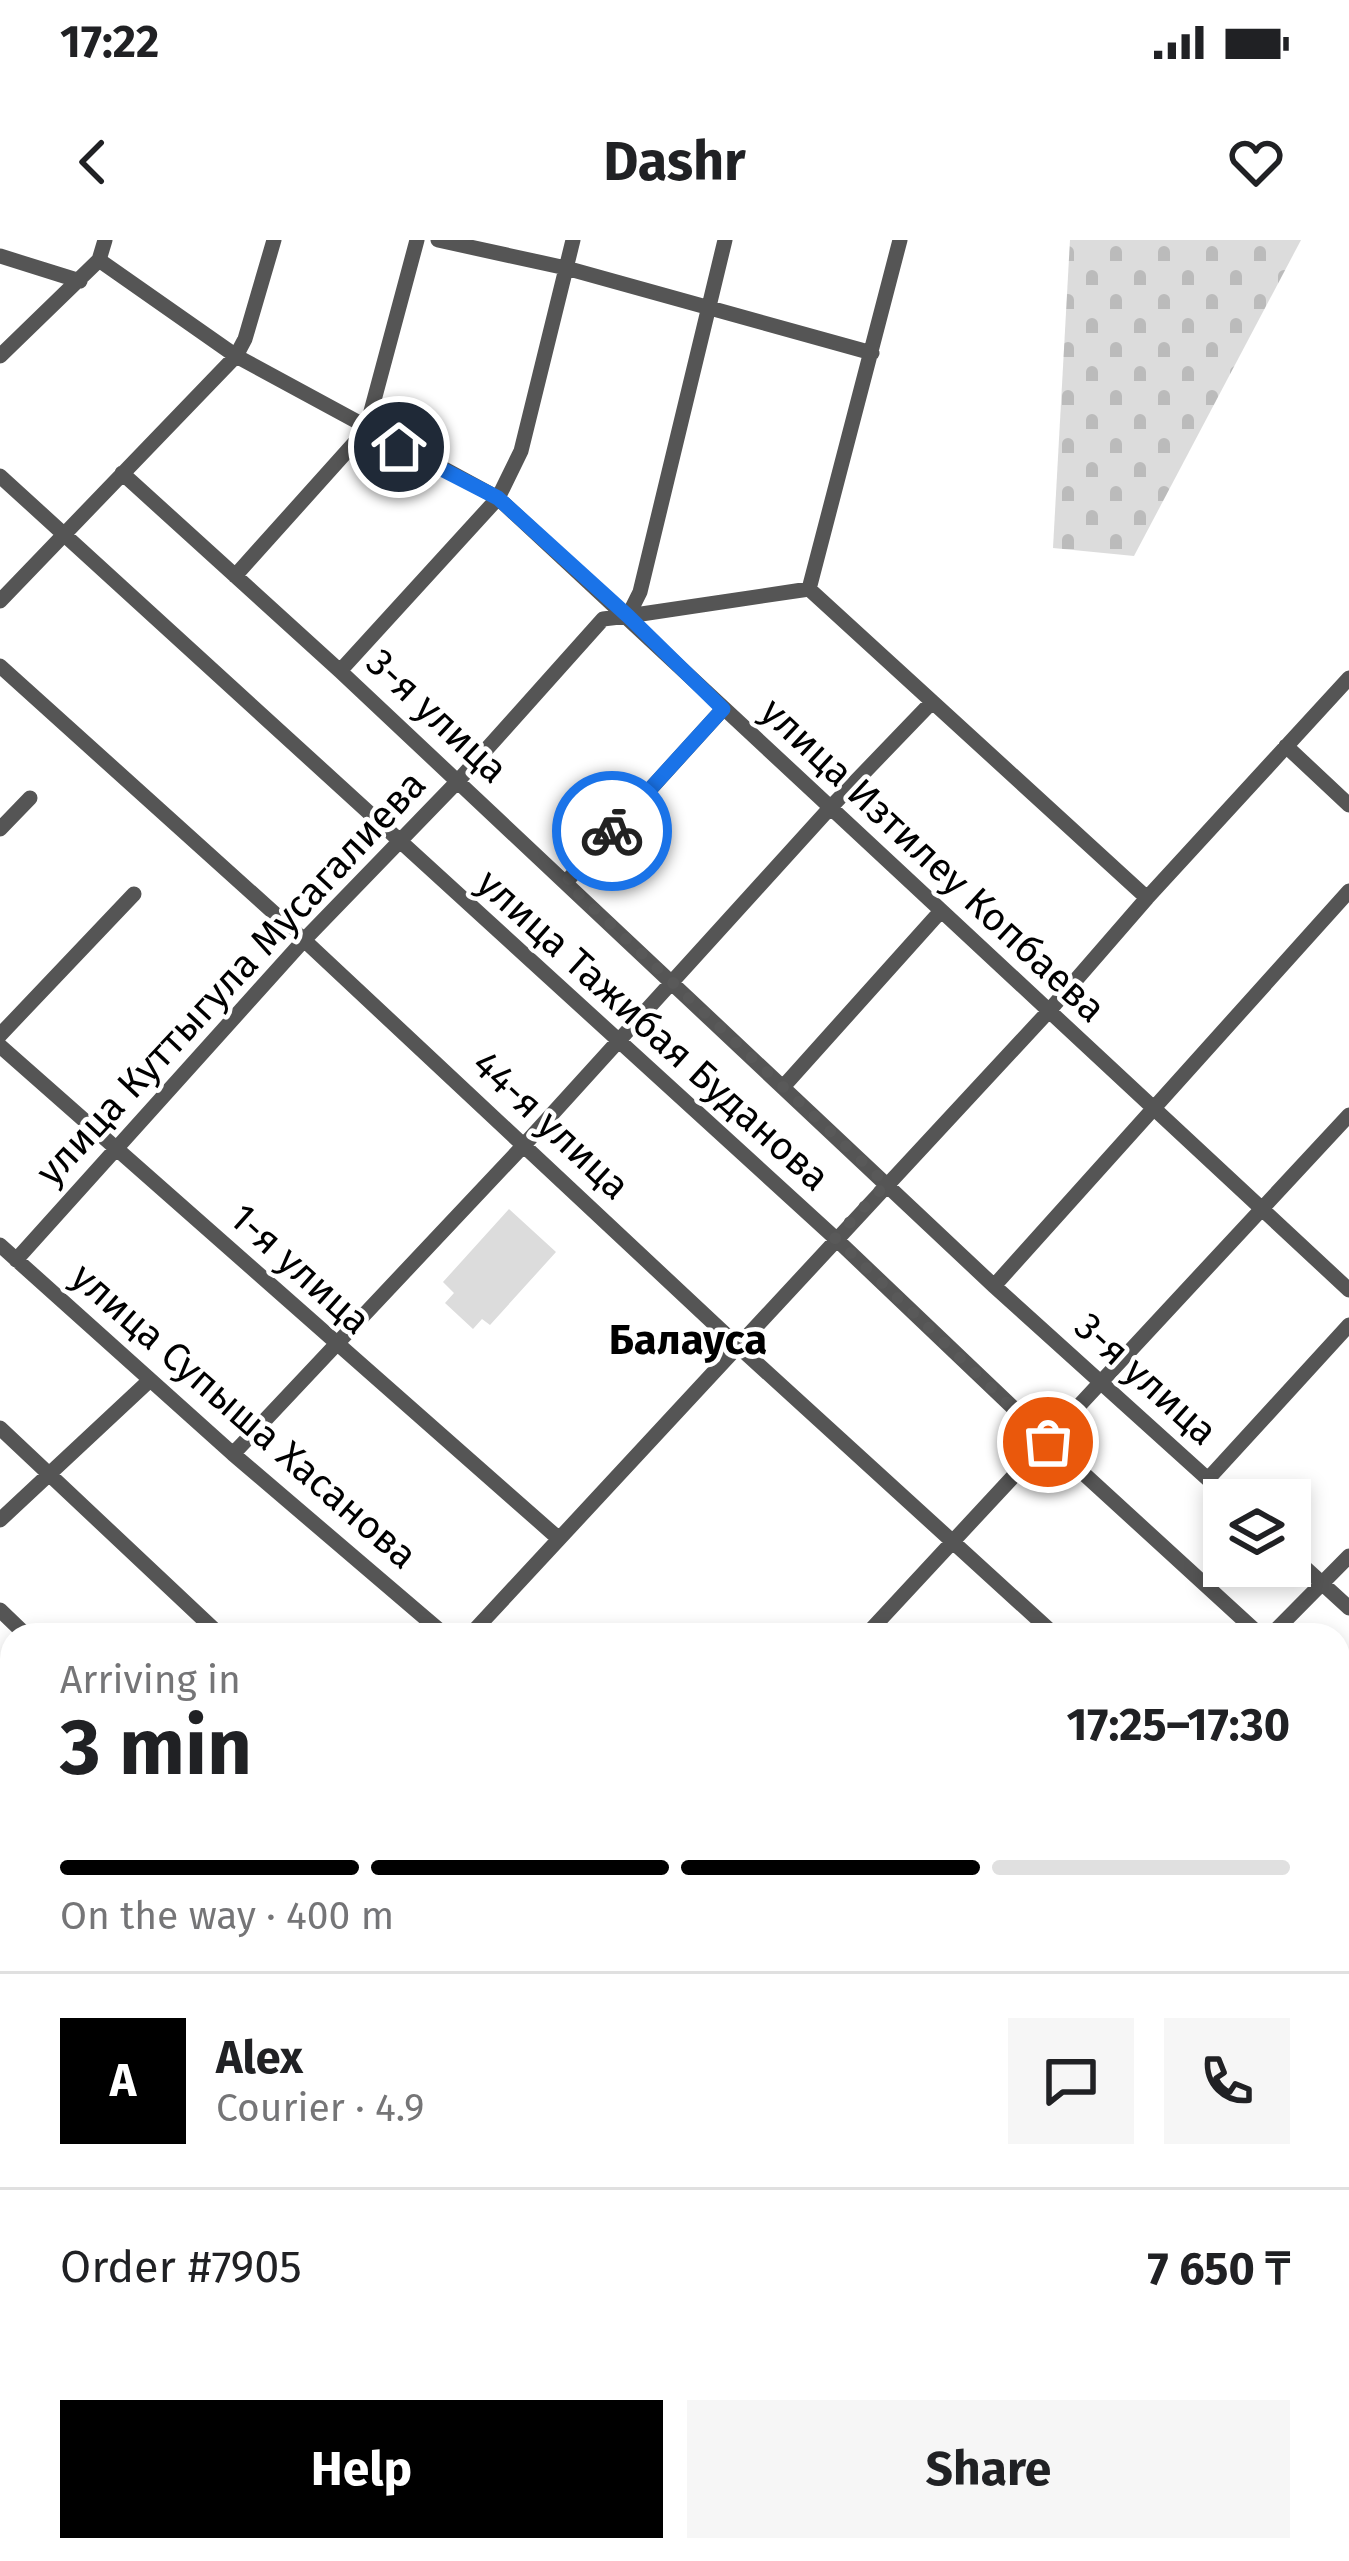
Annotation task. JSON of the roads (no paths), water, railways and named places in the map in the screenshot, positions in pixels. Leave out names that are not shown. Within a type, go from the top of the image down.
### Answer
[{"type":"street","points":[[0,356],[99,260],[105,240]]},
{"type":"street","points":[[0,601],[236,356],[274,240]]},
{"type":"street","points":[[235,575],[366,430],[417,240]]},
{"type":"street","points":[[438,240],[566,268],[872,353]]},
{"type":"street","points":[[340,670],[498,498],[521,451],[573,240]]},
{"type":"street","points":[[628,616],[640,592],[725,240]]},
{"type":"street","points":[[809,589],[900,240]]},
{"type":"street","points":[[0,256],[80,280]]},
{"type":"street","name":"улица Изтилеу Копбаева","points":[[99,260],[236,356],[498,498],[1349,1290]]},
{"type":"street","name":"3-я улица","points":[[122,472],[340,670],[994,1286],[1208,1479]]},
{"type":"street","name":"улица Тажибая Буданова","points":[[0,476],[835,1238],[1247,1623]]},
{"type":"street","points":[[628,616],[809,589]]},
{"type":"street","points":[[809,589],[1147,898]]},
{"type":"street","name":"улица Куттыгула Мусагалиева","points":[[16,1260],[304,940],[458,781],[603,620],[628,616]]},
{"type":"street","name":"44-я улица","points":[[0,666],[304,940],[1042,1623]]},
{"type":"street","points":[[481,1623],[1048,1012],[1349,678]]},
{"type":"street","points":[[233,1454],[932,702]]},
{"type":"street","points":[[566,882],[723,709]]},
{"type":"street","points":[[1286,746],[1349,805]]},
{"type":"street","points":[[0,829],[30,798]]},
{"type":"street","points":[[994,1286],[1349,891]]},
{"type":"street","points":[[0,1035],[134,894]]},
{"type":"street","points":[[783,1087],[940,913]]},
{"type":"street","name":"1-я улица","points":[[0,1046],[558,1538]]},
{"type":"street","points":[[877,1623],[1349,1115]]},
{"type":"street","name":"улица Супыша Хасанова","points":[[0,1245],[431,1623]]},
{"type":"street","points":[[1208,1479],[1349,1325]]},
{"type":"street","points":[[0,1520],[150,1380]]},
{"type":"street","points":[[0,1428],[207,1623]]},
{"type":"street","points":[[1282,1623],[1349,1556]]},
{"type":"street","points":[[1311,1573],[1349,1608]]},
{"type":"district","name":"Балауса","points":[[688,1340]]}]
